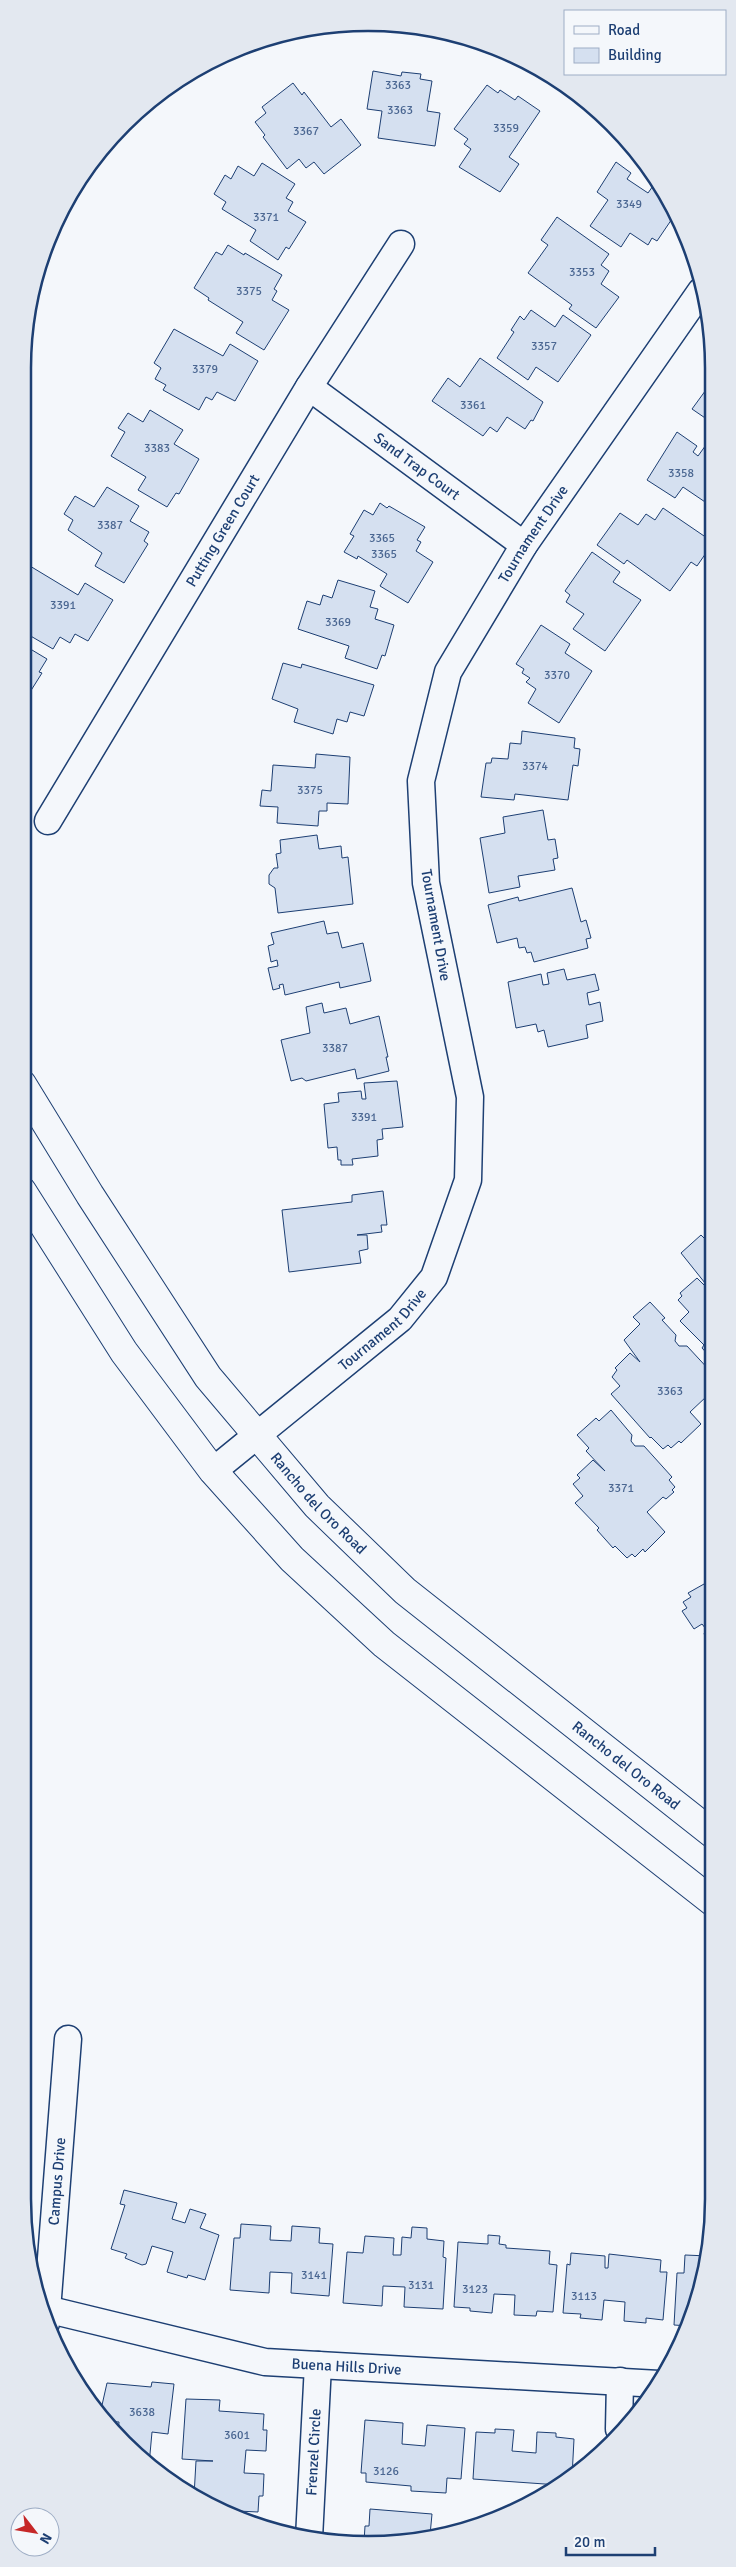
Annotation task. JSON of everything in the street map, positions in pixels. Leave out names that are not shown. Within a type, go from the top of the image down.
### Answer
[{"type":"main road","name":"Rancho del Oro Road","points":[[31,1099],[90,1195],[208,1377],[318,1506],[405,1591],[705,1828]]},
{"type":"main road","points":[[31,1205],[124,1352],[213,1470],[292,1559],[384,1644],[705,1896]]},
{"type":"street","name":"Putting Green Court","points":[[48,821],[309,387],[401,244]]},
{"type":"street","name":"Tournament Drive","points":[[213,1470],[400,1319],[434,1277],[468,1180],[470,1097],[426,883],[422,781],[448,672],[524,545],[697,297]]},
{"type":"street","name":"Sand Trap Court","points":[[309,387],[524,545]]},
{"type":"street","name":"Campus Drive","points":[[46,2298],[68,2038]]},
{"type":"street","name":"Buena Hills Drive","points":[[52,2315],[265,2362],[650,2383]]},
{"type":"street","name":"Frenzel Circle","points":[[309,2530],[318,2365]]},
{"type":"street","points":[[620,2381],[620,2422]]},
{"type":"building","points":[[373,71],[401,76],[402,72],[421,74],[420,79],[432,81],[427,111],[440,113],[435,146],[378,138],[382,111],[367,109]]},
{"type":"building","points":[[293,83],[302,95],[304,92],[331,127],[341,119],[361,145],[324,174],[314,162],[306,168],[299,159],[287,169],[263,137],[265,135],[255,122],[266,113],[262,107]]},
{"type":"building","points":[[487,85],[498,93],[500,90],[515,100],[518,96],[540,111],[509,157],[519,164],[500,192],[459,167],[471,149],[464,144],[468,139],[454,129]]},
{"type":"building","points":[[616,162],[631,173],[627,179],[648,193],[652,187],[671,221],[657,241],[652,238],[648,245],[630,233],[621,247],[590,226],[608,200],[597,192]]},
{"type":"building","points":[[262,163],[295,184],[286,198],[293,202],[288,211],[306,222],[289,249],[286,247],[278,260],[250,241],[256,230],[222,209],[226,202],[214,194],[225,175],[231,179],[238,166],[254,176]]},
{"type":"building","points":[[557,217],[609,254],[601,265],[609,271],[601,284],[619,297],[596,328],[569,309],[572,305],[528,273],[548,245],[541,240]]},
{"type":"building","points":[[228,245],[282,275],[274,289],[277,291],[272,300],[289,310],[264,350],[236,333],[243,322],[208,300],[209,298],[194,288],[216,252],[222,255]]},
{"type":"building","points":[[531,310],[555,327],[563,315],[591,335],[558,382],[536,367],[528,380],[497,358],[514,332],[511,330],[520,316],[524,320]]},
{"type":"building","points":[[174,329],[223,356],[230,344],[258,361],[235,401],[217,392],[212,400],[206,397],[199,410],[163,390],[166,385],[155,379],[161,368],[154,363]]},
{"type":"building","points":[[480,358],[543,402],[533,421],[531,420],[525,429],[507,417],[497,432],[490,427],[483,436],[432,401],[448,378],[460,387]]},
{"type":"building","points":[[705,391],[705,418],[692,409]]},
{"type":"building","points":[[150,410],[183,430],[174,444],[199,459],[179,494],[176,493],[167,507],[138,490],[146,477],[111,456],[125,432],[118,428],[128,413],[143,422]]},
{"type":"building","points":[[677,432],[697,446],[693,452],[698,456],[705,446],[705,502],[683,487],[675,498],[647,480]]},
{"type":"building","points":[[107,487],[139,506],[130,521],[149,532],[144,541],[148,544],[124,583],[95,566],[102,553],[68,530],[73,520],[64,514],[75,496],[94,507]]},
{"type":"building","points":[[380,503],[387,508],[389,506],[425,527],[417,540],[421,542],[416,551],[433,562],[408,603],[380,586],[387,574],[358,556],[357,559],[344,552],[354,536],[350,534],[364,510],[373,515]]},
{"type":"building","points":[[663,508],[705,537],[705,554],[697,566],[691,562],[670,591],[627,560],[624,564],[597,545],[620,513],[638,525],[646,514],[655,520]]},
{"type":"building","points":[[592,552],[620,572],[613,582],[641,600],[605,651],[573,629],[584,614],[566,602],[570,595],[565,591]]},
{"type":"building","points":[[31,567],[78,595],[85,583],[113,600],[88,641],[75,634],[70,643],[60,637],[53,649],[31,636]]},
{"type":"building","points":[[338,580],[375,591],[370,607],[378,609],[375,619],[394,625],[385,656],[382,655],[377,669],[345,658],[349,646],[298,629],[307,601],[320,605],[323,595],[332,598]]},
{"type":"building","points":[[541,625],[570,644],[565,653],[592,671],[559,723],[528,703],[536,689],[526,682],[530,678],[522,673],[524,669],[516,664]]},
{"type":"building","points":[[31,649],[47,659],[39,672],[42,673],[31,690]]},
{"type":"building","points":[[283,663],[301,668],[302,664],[374,685],[364,716],[350,712],[347,722],[337,719],[333,734],[294,722],[298,709],[272,699]]},
{"type":"building","points":[[522,731],[575,738],[574,748],[580,749],[578,766],[573,765],[568,800],[515,794],[514,800],[481,797],[486,763],[491,763],[492,758],[508,759],[510,743],[521,744]]},
{"type":"building","points":[[316,754],[350,757],[348,804],[327,803],[327,811],[319,811],[318,826],[277,823],[278,807],[260,806],[262,790],[271,791],[273,765],[315,768]]},
{"type":"building","points":[[543,810],[548,840],[555,839],[558,858],[553,859],[555,870],[518,876],[520,887],[489,893],[480,838],[505,833],[503,817]]},
{"type":"building","points":[[317,835],[319,849],[341,846],[342,858],[348,857],[353,904],[278,913],[275,888],[269,884],[269,875],[274,868],[278,868],[276,854],[281,853],[280,840]]},
{"type":"building","points":[[572,888],[581,922],[586,920],[591,938],[586,939],[588,948],[534,962],[531,952],[527,953],[525,947],[519,948],[517,938],[497,943],[488,905],[518,897],[519,901]]},
{"type":"building","points":[[324,921],[327,934],[338,932],[342,948],[363,943],[371,981],[340,988],[339,982],[285,995],[283,984],[279,985],[280,988],[273,990],[268,968],[278,966],[277,960],[271,962],[268,946],[274,944],[271,933]]},
{"type":"building","points":[[564,969],[567,980],[595,974],[599,990],[587,993],[589,1005],[600,1002],[603,1021],[586,1025],[588,1038],[548,1047],[544,1030],[538,1032],[536,1024],[516,1028],[508,982],[541,974],[543,985],[549,984],[547,973]]},
{"type":"building","points":[[322,1003],[324,1013],[346,1008],[350,1024],[379,1016],[388,1057],[386,1057],[389,1071],[357,1079],[355,1069],[306,1081],[302,1078],[291,1081],[281,1040],[310,1033],[306,1007]]},
{"type":"building","points":[[397,1081],[403,1127],[382,1129],[383,1139],[377,1140],[378,1156],[352,1159],[353,1165],[341,1165],[341,1160],[338,1160],[337,1147],[328,1148],[324,1104],[339,1102],[338,1093],[361,1091],[362,1099],[366,1099],[364,1083]]},
{"type":"building","points":[[383,1191],[387,1225],[381,1225],[382,1232],[357,1235],[367,1235],[368,1249],[359,1251],[361,1263],[289,1272],[282,1210],[352,1202],[352,1195]]},
{"type":"building","points":[[701,1235],[705,1239],[705,1283],[681,1253]]},
{"type":"building","points":[[697,1278],[705,1286],[705,1351],[702,1348],[704,1345],[680,1321],[689,1312],[678,1300],[682,1296],[680,1293]]},
{"type":"building","points":[[650,1302],[665,1318],[662,1320],[676,1335],[675,1341],[679,1346],[687,1346],[705,1365],[705,1398],[690,1412],[701,1424],[681,1443],[679,1441],[671,1448],[668,1445],[663,1449],[650,1438],[611,1394],[620,1386],[612,1377],[617,1370],[615,1368],[630,1353],[640,1362],[624,1340],[640,1324],[633,1317]]},
{"type":"building","points":[[611,1410],[632,1435],[631,1441],[635,1446],[644,1446],[672,1477],[669,1480],[675,1487],[672,1490],[674,1492],[666,1499],[663,1497],[647,1512],[665,1532],[645,1552],[643,1549],[635,1557],[632,1554],[627,1558],[615,1546],[613,1548],[597,1530],[599,1528],[575,1503],[583,1496],[573,1484],[580,1478],[577,1475],[593,1460],[605,1471],[586,1451],[589,1448],[577,1435],[596,1418],[599,1421]]},
{"type":"building","points":[[704,1584],[705,1586],[705,1628],[702,1624],[694,1629],[682,1611],[687,1608],[683,1602],[691,1597],[688,1593]]},
{"type":"building","points":[[124,2190],[177,2203],[172,2219],[185,2223],[190,2209],[206,2214],[200,2228],[219,2235],[205,2280],[188,2275],[187,2278],[167,2272],[173,2252],[152,2246],[146,2264],[142,2265],[125,2258],[127,2254],[111,2249],[125,2205],[120,2204]]},
{"type":"building","points":[[241,2224],[271,2226],[270,2240],[291,2241],[292,2226],[320,2228],[319,2243],[333,2244],[329,2296],[291,2293],[292,2273],[270,2272],[269,2293],[230,2290],[234,2238],[240,2238]]},
{"type":"building","points":[[412,2227],[427,2228],[427,2239],[444,2241],[443,2257],[446,2258],[443,2309],[404,2307],[405,2287],[383,2286],[382,2306],[343,2303],[347,2252],[363,2253],[365,2236],[394,2238],[393,2255],[401,2255],[402,2237],[411,2238]]},
{"type":"building","points":[[488,2235],[500,2236],[499,2244],[506,2245],[506,2248],[550,2251],[549,2264],[557,2265],[553,2312],[537,2311],[536,2316],[514,2315],[515,2295],[494,2294],[492,2313],[470,2311],[470,2308],[454,2307],[458,2242],[488,2244]]},
{"type":"building","points":[[571,2253],[605,2256],[605,2268],[608,2268],[609,2254],[661,2260],[660,2272],[667,2272],[663,2320],[646,2318],[646,2323],[624,2321],[625,2302],[604,2300],[602,2320],[580,2318],[581,2314],[563,2313],[567,2264],[570,2265]]},
{"type":"building","points":[[685,2255],[700,2256],[687,2307],[680,2325],[674,2325],[677,2273],[684,2273]]},
{"type":"building","points":[[152,2382],[174,2384],[168,2434],[152,2432],[150,2455],[130,2437],[119,2425],[119,2422],[116,2422],[102,2405],[107,2383],[151,2387]]},
{"type":"building","points":[[186,2399],[220,2400],[219,2411],[264,2414],[263,2430],[267,2430],[266,2451],[246,2450],[244,2473],[264,2474],[263,2496],[259,2496],[258,2512],[239,2510],[194,2488],[196,2461],[213,2461],[182,2459]]},
{"type":"building","points":[[365,2420],[403,2423],[402,2444],[425,2446],[427,2425],[465,2428],[461,2479],[447,2478],[446,2493],[411,2491],[411,2486],[366,2482],[366,2473],[361,2473]]},
{"type":"building","points":[[495,2429],[514,2430],[512,2451],[536,2453],[537,2432],[556,2433],[556,2437],[574,2439],[573,2466],[547,2484],[473,2479],[476,2432],[495,2433]]},
{"type":"building","points":[[370,2509],[432,2514],[431,2530],[412,2533],[364,2536],[365,2526],[369,2526]]}]
